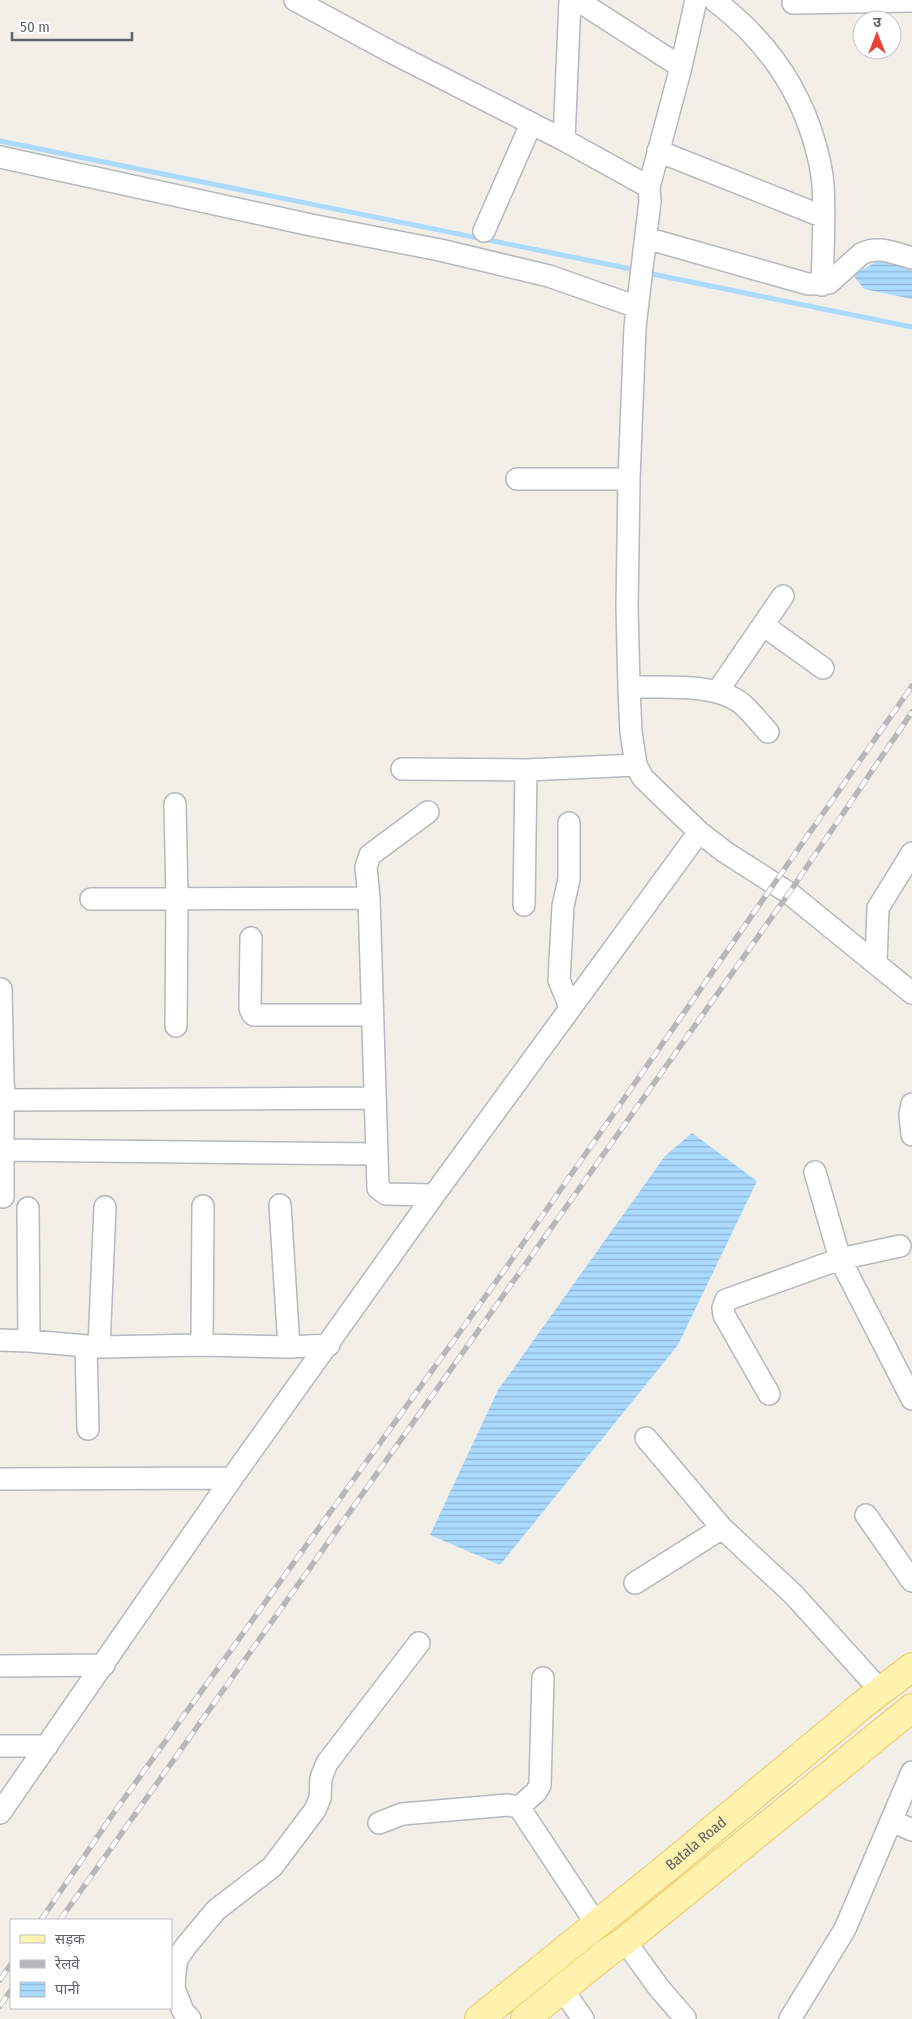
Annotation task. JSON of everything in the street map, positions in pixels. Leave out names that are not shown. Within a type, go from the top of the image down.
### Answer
[{"type":"main road","name":"Batala Road","points":[[479,2019],[912,1667]]},
{"type":"main road","name":"Batala Road","points":[[525,2019],[608,1952],[625,1941],[912,1708]]},
{"type":"street","points":[[294,0],[391,52],[564,140],[649,187]]},
{"type":"street","points":[[564,140],[570,0]]},
{"type":"street","points":[[577,0],[681,67]]},
{"type":"street","points":[[696,0],[681,67],[649,187],[650,201],[639,288],[629,479],[627,607],[631,732],[636,765],[643,778],[699,832],[725,852],[789,893],[912,993]]},
{"type":"street","points":[[714,0],[757,37],[790,82],[805,112],[820,164],[823,184],[822,285]]},
{"type":"street","points":[[793,3],[906,1]]},
{"type":"street","points":[[484,231],[531,124]]},
{"type":"street","points":[[658,151],[824,217]]},
{"type":"street","points":[[0,157],[311,225],[440,250],[549,276],[639,288]]},
{"type":"street","points":[[646,238],[791,281],[808,284],[822,285],[834,280],[867,250],[880,249],[912,258]]},
{"type":"street","points":[[517,478],[629,479]]},
{"type":"street","points":[[717,692],[783,596]]},
{"type":"street","points":[[763,625],[823,668]]},
{"type":"street","points":[[629,687],[694,689],[717,692],[741,704],[768,732]]},
{"type":"street","points":[[402,769],[526,770],[636,765]]},
{"type":"street","points":[[524,905],[526,770]]},
{"type":"street","points":[[175,804],[177,898],[176,1026]]},
{"type":"street","points":[[428,812],[370,855],[366,867],[369,898],[378,1188],[386,1194],[434,1195]]},
{"type":"street","points":[[569,822],[569,879],[563,906],[559,980],[570,1008]]},
{"type":"street","points":[[0,1812],[104,1665],[232,1478],[434,1195],[699,832]]},
{"type":"street","points":[[876,963],[878,908],[912,853]]},
{"type":"street","points":[[91,898],[369,898]]},
{"type":"street","points":[[251,938],[250,1008],[254,1015],[372,1015]]},
{"type":"street","points":[[1,989],[2,1081],[5,1102],[2,1150],[3,1197]]},
{"type":"street","points":[[5,1102],[13,1099],[374,1098]]},
{"type":"street","points":[[912,1104],[910,1114],[912,1135]]},
{"type":"street","points":[[2,1150],[376,1154]]},
{"type":"street","points":[[815,1172],[840,1259],[907,1380],[912,1400]]},
{"type":"street","points":[[280,1205],[289,1347]]},
{"type":"street","points":[[202,1345],[203,1206]]},
{"type":"street","points":[[28,1208],[29,1341]]},
{"type":"street","points":[[88,1429],[92,1347],[105,1208]]},
{"type":"street","points":[[769,1394],[724,1315],[723,1308],[726,1300],[840,1259],[900,1246]]},
{"type":"street","points":[[0,1340],[92,1347],[202,1345],[289,1347],[328,1344]]},
{"type":"street","points":[[646,1438],[722,1528],[793,1594],[881,1691]]},
{"type":"street","points":[[0,1479],[232,1478]]},
{"type":"street","points":[[866,1515],[912,1581]]},
{"type":"street","points":[[635,1583],[722,1528]]},
{"type":"street","points":[[190,2019],[183,2011],[174,1988],[174,1972],[178,1959],[186,1946],[216,1910],[272,1867],[315,1810],[320,1798],[321,1778],[327,1764],[419,1643]]},
{"type":"street","points":[[0,1666],[104,1665]]},
{"type":"street","points":[[519,1807],[530,1798],[540,1785],[544,1678]]},
{"type":"street","points":[[0,1746],[47,1746]]},
{"type":"street","points":[[790,2019],[845,1929],[912,1772]]},
{"type":"street","points":[[380,1823],[402,1814],[514,1805],[519,1807],[597,1925]]},
{"type":"street","points":[[892,1821],[912,1830]]},
{"type":"street","points":[[625,1941],[659,1988],[685,2018]]},
{"type":"street","points":[[563,1990],[583,2019]]},
{"type":"water","points":[[883,258],[912,266],[912,299],[864,289],[853,275]]},
{"type":"water","points":[[692,1133],[757,1181],[678,1345],[500,1565],[430,1535],[498,1390],[665,1156]]},
{"type":"waterway","points":[[0,141],[636,270]]},
{"type":"waterway","points":[[647,273],[912,327]]},
{"type":"railway","points":[[42,1919],[113,1814],[508,1265],[912,686]]},
{"type":"railway","points":[[61,1919],[789,893],[912,712]]},
{"type":"railway","points":[[0,1980],[10,1965]]},
{"type":"railway","points":[[0,2006],[10,1991]]}]
